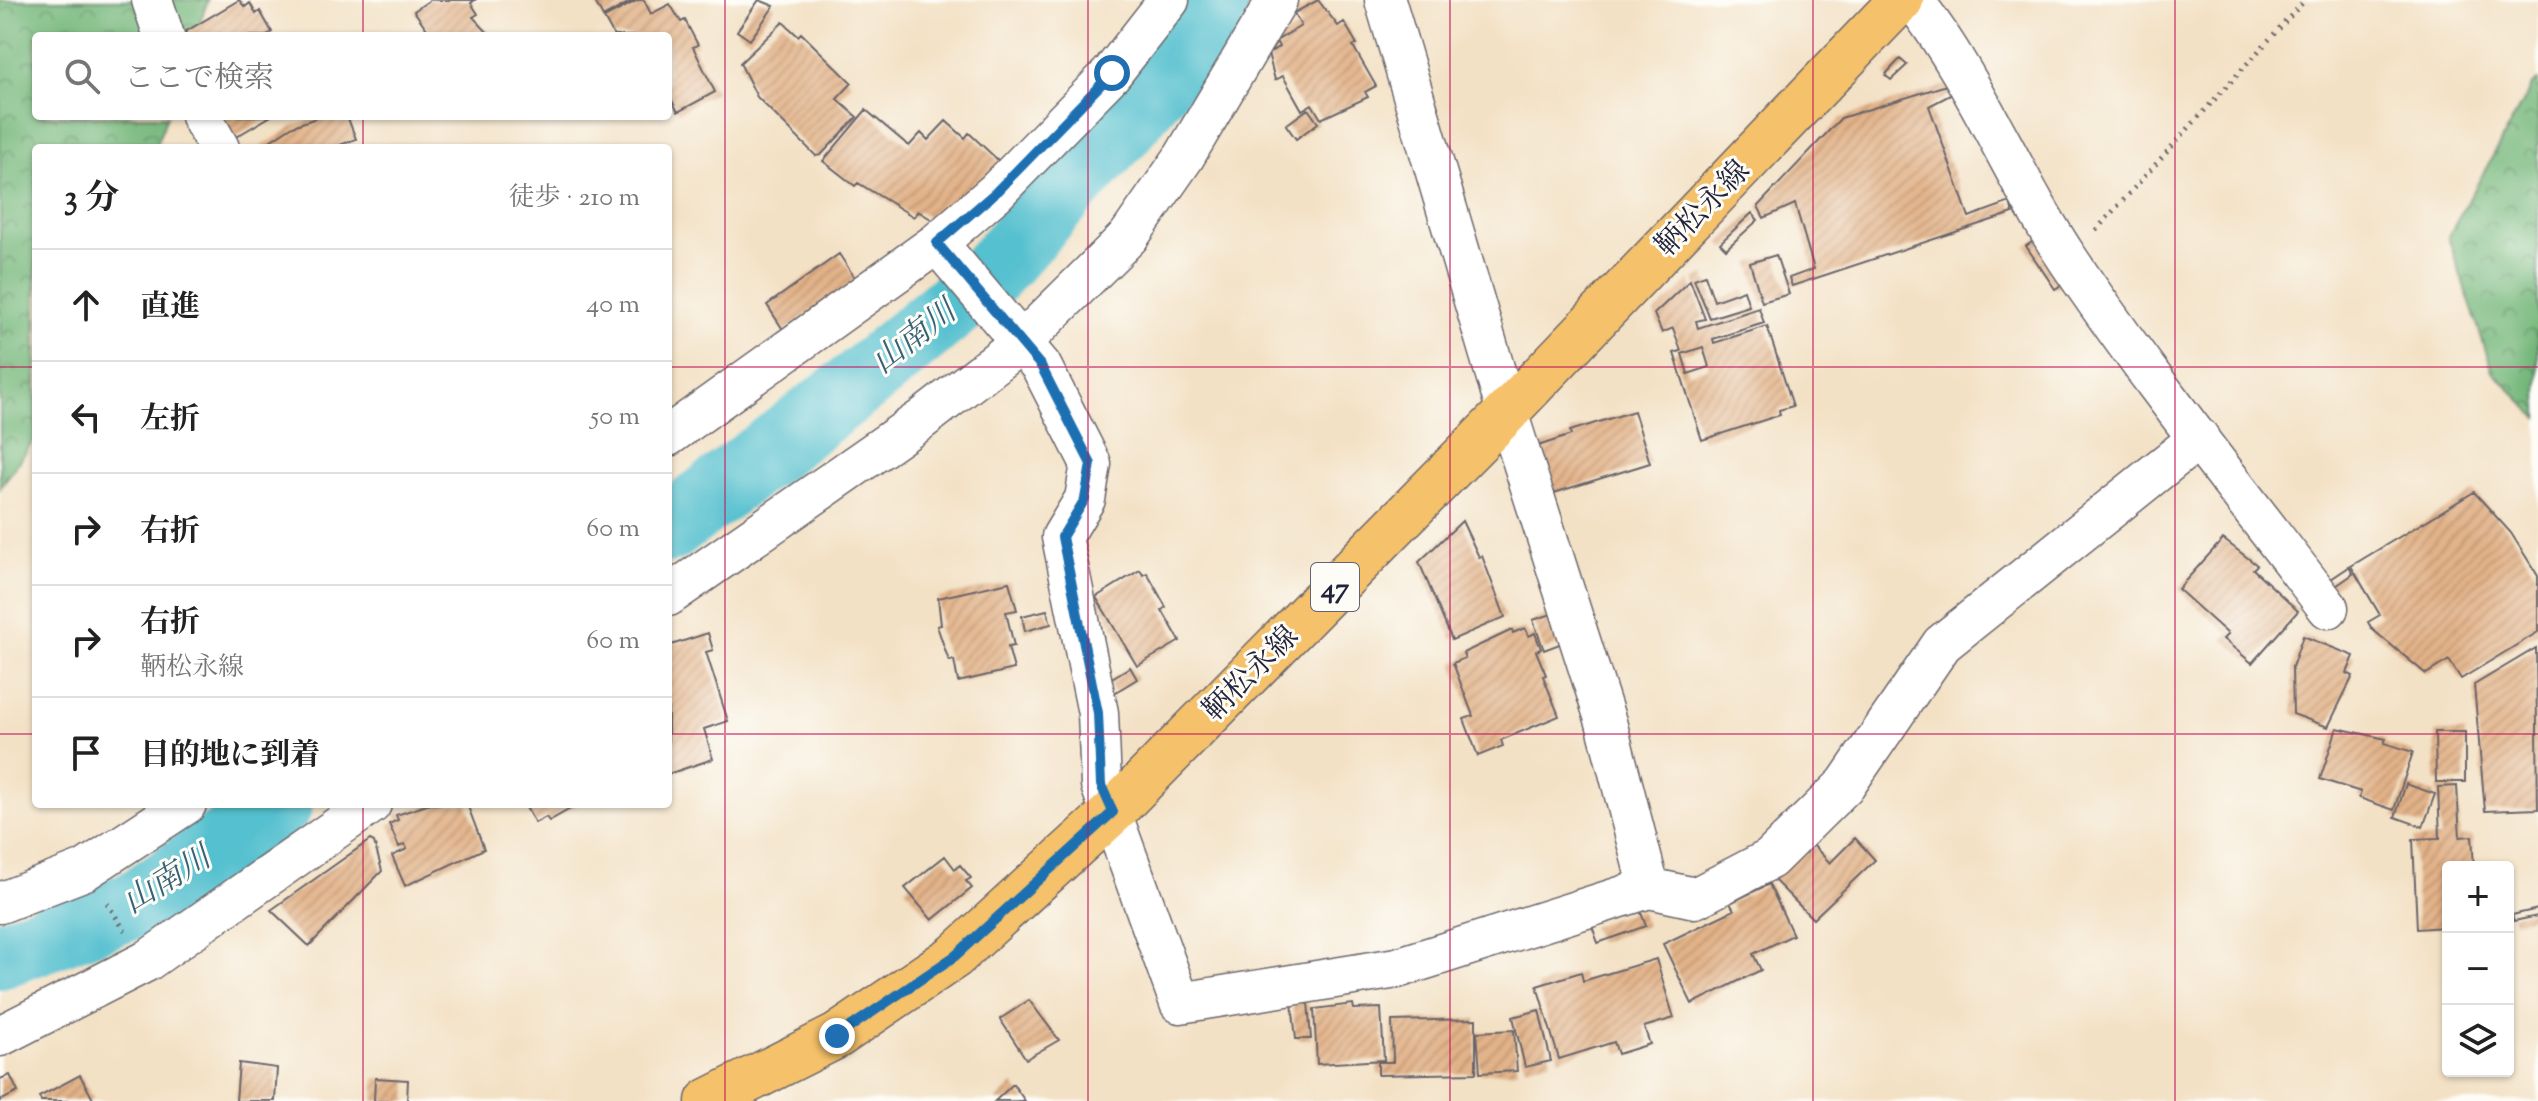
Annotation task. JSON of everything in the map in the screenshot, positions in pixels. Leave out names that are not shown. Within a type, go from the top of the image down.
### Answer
[{"type":"main road","name":"鞆松永線","points":[[727,1097],[837,1036],[955,956],[1113,812],[1507,412],[1901,0]]},
{"type":"street","points":[[152,0],[163,32]]},
{"type":"street","points":[[672,433],[942,250],[1112,73],[1169,0]]},
{"type":"street","points":[[672,593],[921,420],[1013,331],[1129,236],[1184,157],[1277,0]]},
{"type":"street","points":[[1385,0],[1507,412],[1606,722],[1649,888]]},
{"type":"street","points":[[1913,0],[1948,45],[2005,154],[2068,260],[2328,608]]},
{"type":"street","points":[[203,120],[217,144]]},
{"type":"street","points":[[942,250],[1041,366],[1091,464],[1085,499],[1062,537],[1098,713],[1101,785],[1180,1003],[1397,968],[1649,888],[1695,898],[1770,859],[1846,784],[1942,644],[2199,438]]},
{"type":"street","points":[[0,903],[85,870],[180,808]]},
{"type":"street","points":[[0,1036],[147,961],[365,808]]},
{"type":"path","points":[[2068,260],[2305,0]]},
{"type":"path","points":[[104,899],[131,942]]},
{"type":"green space","points":[[0,0],[208,0],[196,32],[32,32],[32,120],[166,120],[156,144],[32,144],[32,443],[0,488]]},
{"type":"green space","points":[[2538,81],[2538,418],[2493,372],[2448,237],[2532,85]]},
{"type":"building","points":[[239,0],[245,7],[250,3],[256,14],[260,11],[272,32],[185,32]]},
{"type":"building","points":[[430,0],[475,0],[471,3],[478,14],[473,17],[487,32],[429,32],[414,11]]},
{"type":"building","points":[[594,0],[634,0],[603,17]]},
{"type":"building","points":[[638,0],[644,0],[651,14],[670,4],[681,22],[685,20],[698,45],[693,47],[715,92],[678,112],[672,101],[672,32],[612,32],[604,18]]},
{"type":"building","points":[[759,0],[774,6],[750,40],[737,31]]},
{"type":"building","points":[[1318,0],[1338,26],[1344,22],[1357,44],[1353,46],[1376,86],[1365,92],[1368,97],[1321,119],[1312,104],[1302,110],[1283,76],[1275,80],[1268,53],[1279,47],[1276,41],[1301,26],[1294,13]]},
{"type":"building","points":[[783,22],[798,36],[801,33],[852,83],[837,99],[857,117],[821,155],[816,156],[757,97],[740,63]]},
{"type":"building","points":[[1900,59],[1907,65],[1891,80],[1885,75]]},
{"type":"building","points":[[1953,83],[1956,92],[1929,106],[1969,217],[2010,202],[2013,213],[1792,286],[1789,278],[1814,269],[1795,204],[1764,218],[1758,206],[1841,118]]},
{"type":"building","points":[[1308,109],[1318,123],[1296,139],[1286,125]]},
{"type":"building","points":[[866,110],[909,146],[921,133],[928,140],[946,121],[965,138],[969,133],[999,161],[944,227],[918,211],[914,217],[858,183],[855,186],[823,161]]},
{"type":"building","points":[[218,120],[264,120],[227,142]]},
{"type":"building","points":[[310,120],[349,120],[356,139],[343,144],[265,144],[293,126]]},
{"type":"building","points":[[1752,213],[1758,220],[1726,249],[1720,243]]},
{"type":"building","points":[[2038,238],[2067,281],[2055,289],[2026,246]]},
{"type":"building","points":[[839,254],[857,281],[784,331],[767,305]]},
{"type":"building","points":[[1776,255],[1789,294],[1762,302],[1750,263]]},
{"type":"building","points":[[1705,275],[1714,301],[1744,290],[1749,306],[1710,318],[1694,279]]},
{"type":"building","points":[[1690,280],[1705,319],[1696,321],[1698,328],[1759,308],[1764,323],[1713,339],[1714,343],[1767,326],[1793,406],[1779,410],[1780,415],[1702,440],[1674,353],[1681,351],[1673,328],[1662,333],[1654,314]],"holes":[[[1703,347],[1709,367],[1688,374],[1682,354]]]},
{"type":"building","points":[[1634,411],[1650,463],[1554,493],[1538,446],[1571,435],[1570,431]]},
{"type":"building","points":[[2474,492],[2511,533],[2538,576],[2538,632],[2461,679],[2449,660],[2426,674],[2372,629],[2368,622],[2380,615],[2351,566]]},
{"type":"building","points":[[1462,521],[1479,557],[1482,556],[1505,617],[1452,640],[1419,562]]},
{"type":"building","points":[[2223,539],[2257,565],[2253,569],[2298,611],[2252,663],[2223,639],[2228,634],[2178,589]]},
{"type":"building","points":[[2349,567],[2353,574],[2330,590],[2325,583]]},
{"type":"building","points":[[1140,570],[1143,575],[1147,573],[1166,607],[1162,610],[1180,641],[1137,666],[1096,597]]},
{"type":"building","points":[[1009,582],[1017,610],[1006,612],[1014,646],[1008,647],[1014,669],[958,682],[954,660],[949,661],[937,626],[941,625],[938,598]]},
{"type":"building","points":[[1047,610],[1051,624],[1025,631],[1022,616]]},
{"type":"building","points":[[1555,613],[1565,642],[1544,650],[1533,620]]},
{"type":"building","points":[[1525,628],[1529,636],[1535,633],[1541,649],[1536,651],[1546,675],[1543,676],[1559,716],[1501,740],[1503,746],[1478,756],[1464,719],[1473,716],[1453,663],[1465,658],[1463,653],[1512,630],[1513,633]]},
{"type":"building","points":[[708,633],[713,650],[706,652],[728,721],[704,729],[713,759],[672,773],[672,645]]},
{"type":"building","points":[[2303,636],[2354,656],[2347,673],[2353,676],[2328,727],[2293,714],[2292,667]]},
{"type":"building","points":[[2536,648],[2538,809],[2485,811],[2474,685]]},
{"type":"building","points":[[1130,667],[1137,679],[1114,693],[1107,681]]},
{"type":"building","points":[[2337,728],[2386,739],[2384,743],[2413,752],[2394,810],[2359,798],[2361,792],[2320,779]]},
{"type":"building","points":[[2435,732],[2465,732],[2465,782],[2436,782]]},
{"type":"building","points":[[2406,784],[2435,794],[2423,827],[2395,817]]},
{"type":"building","points":[[2457,786],[2460,837],[2472,836],[2474,861],[2442,861],[2442,927],[2417,929],[2413,839],[2440,838],[2438,787]]},
{"type":"building","points":[[418,808],[469,808],[484,849],[405,886],[392,856],[407,849],[405,844],[399,847],[389,824],[398,820],[396,815]]},
{"type":"building","points":[[526,808],[572,808],[549,821],[546,817],[535,823]]},
{"type":"building","points":[[1855,838],[1875,860],[1813,919],[1771,877],[1809,841],[1830,863]]},
{"type":"building","points":[[370,840],[374,842],[382,871],[309,946],[271,910]]},
{"type":"building","points":[[945,856],[955,869],[960,865],[971,878],[966,881],[972,888],[932,920],[905,888]]},
{"type":"building","points":[[1769,884],[1793,935],[1753,954],[1761,970],[1692,1004],[1663,944],[1734,910],[1730,903]]},
{"type":"building","points":[[2538,909],[2538,916],[2514,921],[2514,915]]},
{"type":"building","points":[[1640,910],[1646,926],[1598,943],[1592,926]]},
{"type":"building","points":[[1656,959],[1674,1018],[1644,1027],[1650,1044],[1618,1054],[1614,1042],[1559,1059],[1537,986],[1581,972],[1583,981]]},
{"type":"building","points":[[1029,1000],[1059,1040],[1026,1059],[1000,1019]]},
{"type":"building","points":[[1308,1002],[1311,1039],[1296,1039],[1292,1003]]},
{"type":"building","points":[[1353,1004],[1354,1009],[1381,1008],[1384,1060],[1317,1064],[1314,1009]]},
{"type":"building","points":[[1539,1010],[1551,1061],[1525,1067],[1513,1017]]},
{"type":"building","points":[[1476,1019],[1476,1073],[1378,1075],[1378,1062],[1393,1062],[1392,1021]]},
{"type":"building","points":[[1514,1030],[1517,1071],[1480,1073],[1477,1032]]},
{"type":"building","points":[[239,1063],[277,1068],[275,1101],[236,1101]]},
{"type":"building","points":[[10,1075],[18,1092],[0,1101],[0,1079]]},
{"type":"building","points":[[80,1075],[94,1101],[41,1101],[39,1097]]},
{"type":"building","points":[[375,1078],[408,1080],[407,1101],[374,1101]]},
{"type":"building","points":[[1013,1084],[1025,1101],[995,1101]]},
{"type":"waterway","name":"山南川","points":[[672,526],[860,382],[987,277],[1121,129],[1206,23],[1217,0]]},
{"type":"waterway","name":"山南川","points":[[0,955],[136,904],[273,808]]},
{"type":"route","points":[[837,1036],[955,956],[1113,812],[1101,785],[1098,713],[1062,537],[1085,499],[1091,464],[1041,366],[937,243],[996,192],[1112,73]]}]
